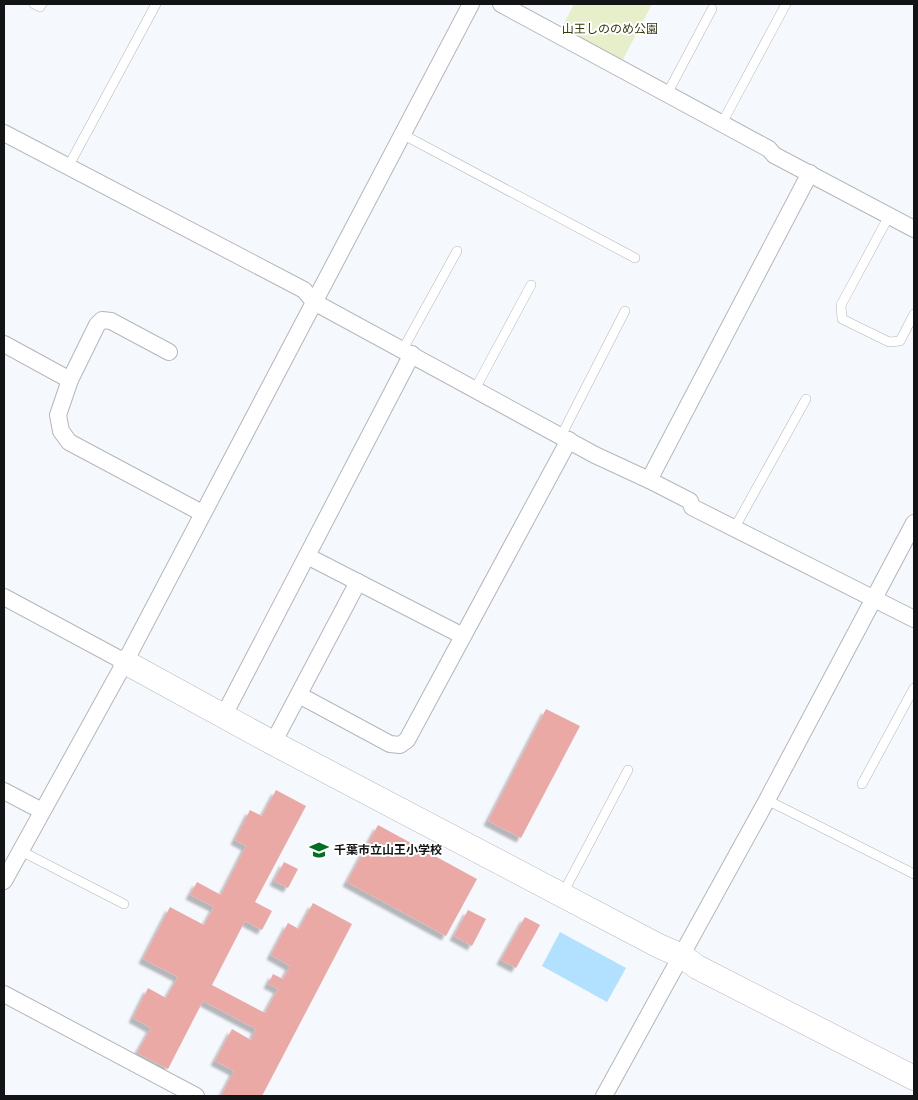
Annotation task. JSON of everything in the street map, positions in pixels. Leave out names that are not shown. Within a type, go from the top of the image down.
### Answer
[{"type":"street","points":[[4,881],[125,662],[471,4]]},
{"type":"street","points":[[501,4],[722,123],[769,149],[774,154],[914,228]]},
{"type":"street","points":[[4,133],[304,290],[314,302],[595,455],[690,501],[692,507],[914,619]]},
{"type":"street","points":[[650,480],[810,173]]},
{"type":"street","points":[[169,352],[111,320],[102,320],[97,325],[70,380],[58,415],[61,432],[68,442],[202,514]]},
{"type":"street","points":[[4,344],[70,380]]},
{"type":"street","points":[[224,715],[307,556],[408,352]]},
{"type":"street","points":[[299,695],[390,744],[400,745],[407,740],[565,438]]},
{"type":"street","points":[[604,1096],[767,800],[914,523]]},
{"type":"street","points":[[307,556],[463,636]]},
{"type":"street","points":[[273,743],[358,582]]},
{"type":"street","points":[[4,597],[273,743],[659,946],[682,956],[697,968],[914,1078]]},
{"type":"street","points":[[4,791],[42,811]]},
{"type":"street","points":[[4,994],[175,1091],[196,1096]]},
{"type":"lane","points":[[34,4],[40,7],[42,4]]},
{"type":"lane","points":[[68,167],[156,4]]},
{"type":"lane","points":[[722,123],[786,4]]},
{"type":"lane","points":[[667,94],[712,9]]},
{"type":"lane","points":[[402,134],[635,258]]},
{"type":"lane","points":[[889,216],[841,305],[842,319],[889,342],[900,341],[914,314]]},
{"type":"lane","points":[[408,352],[457,251]]},
{"type":"lane","points":[[475,389],[531,285]]},
{"type":"lane","points":[[565,438],[625,311]]},
{"type":"lane","points":[[734,529],[806,399]]},
{"type":"lane","points":[[862,784],[914,688]]},
{"type":"lane","points":[[562,895],[628,770]]},
{"type":"lane","points":[[767,800],[914,874]]},
{"type":"lane","points":[[21,851],[124,904]]},
{"type":"green space","name":"山王しののめ公園","points":[[574,4],[652,4],[621,63],[560,31]]},
{"type":"water","points":[[560,932],[626,968],[607,1002],[542,966]]},
{"type":"building","points":[[546,709],[580,726],[521,838],[488,821]]},
{"type":"building","points":[[276,790],[306,806],[255,902],[272,911],[262,930],[245,921],[212,985],[265,1013],[278,989],[268,984],[273,974],[283,979],[290,966],[271,955],[288,923],[299,929],[313,903],[352,924],[262,1096],[221,1096],[234,1071],[215,1061],[232,1029],[251,1040],[256,1029],[203,1001],[168,1069],[137,1053],[151,1028],[133,1018],[148,988],[166,998],[178,977],[143,959],[170,907],[204,925],[214,907],[190,895],[197,882],[221,895],[246,846],[235,840],[250,810],[262,816]]},
{"type":"building","points":[[378,825],[477,879],[446,936],[347,882]]},
{"type":"building","points":[[284,862],[298,869],[288,888],[274,881]]},
{"type":"building","points":[[468,910],[486,919],[472,946],[454,936]]},
{"type":"building","points":[[525,917],[540,925],[516,968],[501,960]]},
{"type":"place","name":"千葉市立山王小学校","points":[[319,850]]}]
